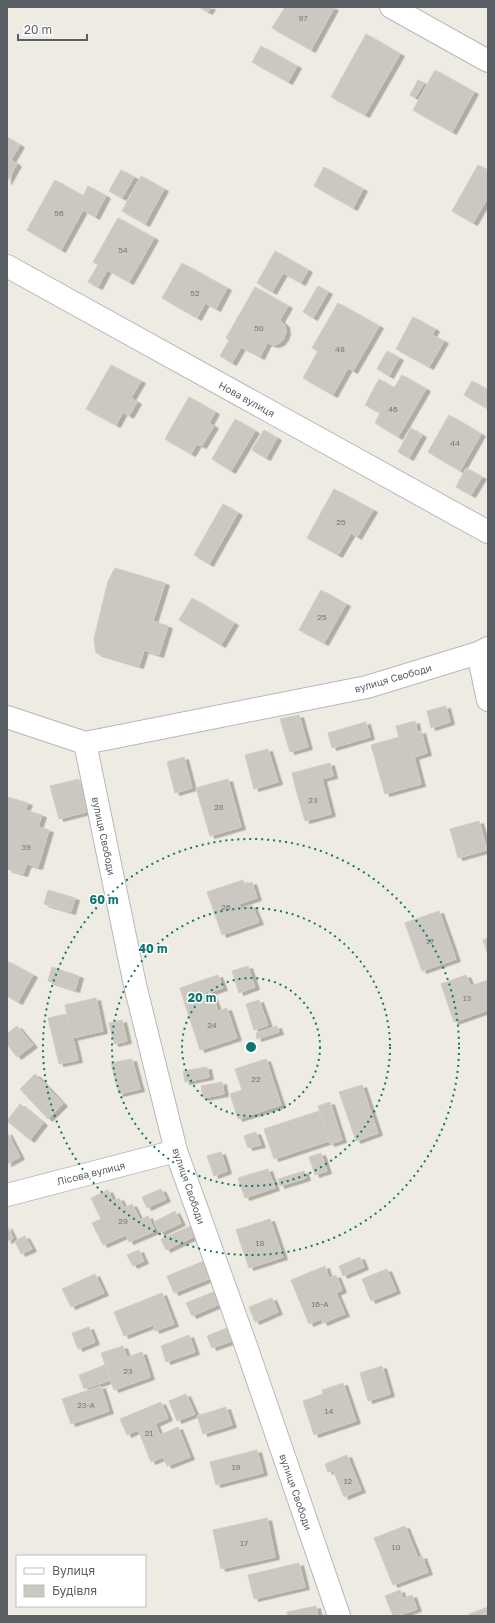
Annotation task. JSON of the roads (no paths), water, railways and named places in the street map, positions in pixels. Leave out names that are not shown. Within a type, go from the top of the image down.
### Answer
[{"type":"street","points":[[391,7],[488,61]]},
{"type":"street","name":"Нова вулиця","points":[[7,266],[488,532]]},
{"type":"street","points":[[483,650],[488,700]]},
{"type":"street","name":"вулиця Свободи","points":[[339,1616],[246,1346],[176,1151],[134,985],[85,743],[367,687],[483,650]]},
{"type":"street","points":[[7,716],[85,743]]},
{"type":"street","name":"Лісова вулиця","points":[[7,1195],[176,1151]]}]
